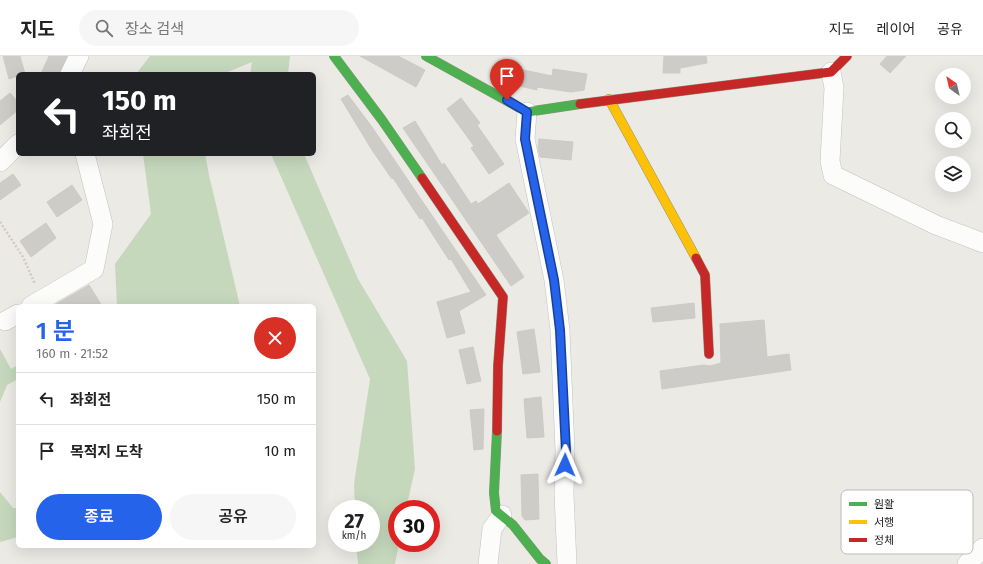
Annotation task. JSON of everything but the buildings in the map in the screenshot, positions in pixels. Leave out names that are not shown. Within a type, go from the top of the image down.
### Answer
[{"type":"street","points":[[71,72],[79,56]]},
{"type":"street","points":[[334,56],[382,120],[503,297],[498,366],[494,493],[496,511],[513,525],[540,559],[546,564]]},
{"type":"street","points":[[426,56],[527,112],[609,99],[831,72],[847,56]]},
{"type":"street","points":[[831,72],[834,88],[830,161],[833,175],[936,225],[983,243]]},
{"type":"street","points":[[609,99],[705,275],[709,354]]},
{"type":"street","points":[[527,112],[525,139],[554,280],[560,330],[566,451],[564,494],[567,564]]},
{"type":"street","points":[[0,162],[16,146]]},
{"type":"street","points":[[36,303],[94,269],[103,224],[86,156]]},
{"type":"street","points":[[488,564],[492,529],[502,515]]},
{"type":"street","points":[[967,564],[983,548]]},
{"type":"path","points":[[0,222],[23,257],[36,303]]},
{"type":"green space","points":[[150,56],[290,56],[288,72],[250,72],[252,62],[228,72],[138,72]]},
{"type":"green space","points":[[143,156],[205,156],[240,304],[117,304],[115,264],[151,214]]},
{"type":"green space","points":[[272,156],[305,156],[358,279],[407,361],[415,469],[408,500],[388,500],[388,552],[397,552],[395,564],[358,564],[357,552],[380,552],[380,500],[355,500],[354,484],[370,379]]},
{"type":"green space","points":[[0,349],[11,369],[16,366],[16,380],[7,385],[0,402]]},
{"type":"green space","points":[[0,492],[13,508],[16,508],[16,538],[0,542]]},
{"type":"traffic: fast","points":[[334,56],[382,120],[422,178]]},
{"type":"traffic: fast","points":[[426,56],[527,112],[580,104]]},
{"type":"traffic: fast","points":[[497,431],[494,493],[496,511],[513,525],[540,559],[546,564]]},
{"type":"traffic: slow","points":[[609,99],[696,258]]},
{"type":"traffic: jam","points":[[580,104],[831,72],[847,56]]},
{"type":"traffic: jam","points":[[422,178],[503,297],[498,366],[497,431]]},
{"type":"traffic: jam","points":[[696,258],[705,275],[709,354]]},
{"type":"route","points":[[507,100],[527,112],[525,139],[554,280],[560,330],[566,451],[565,465]]}]
